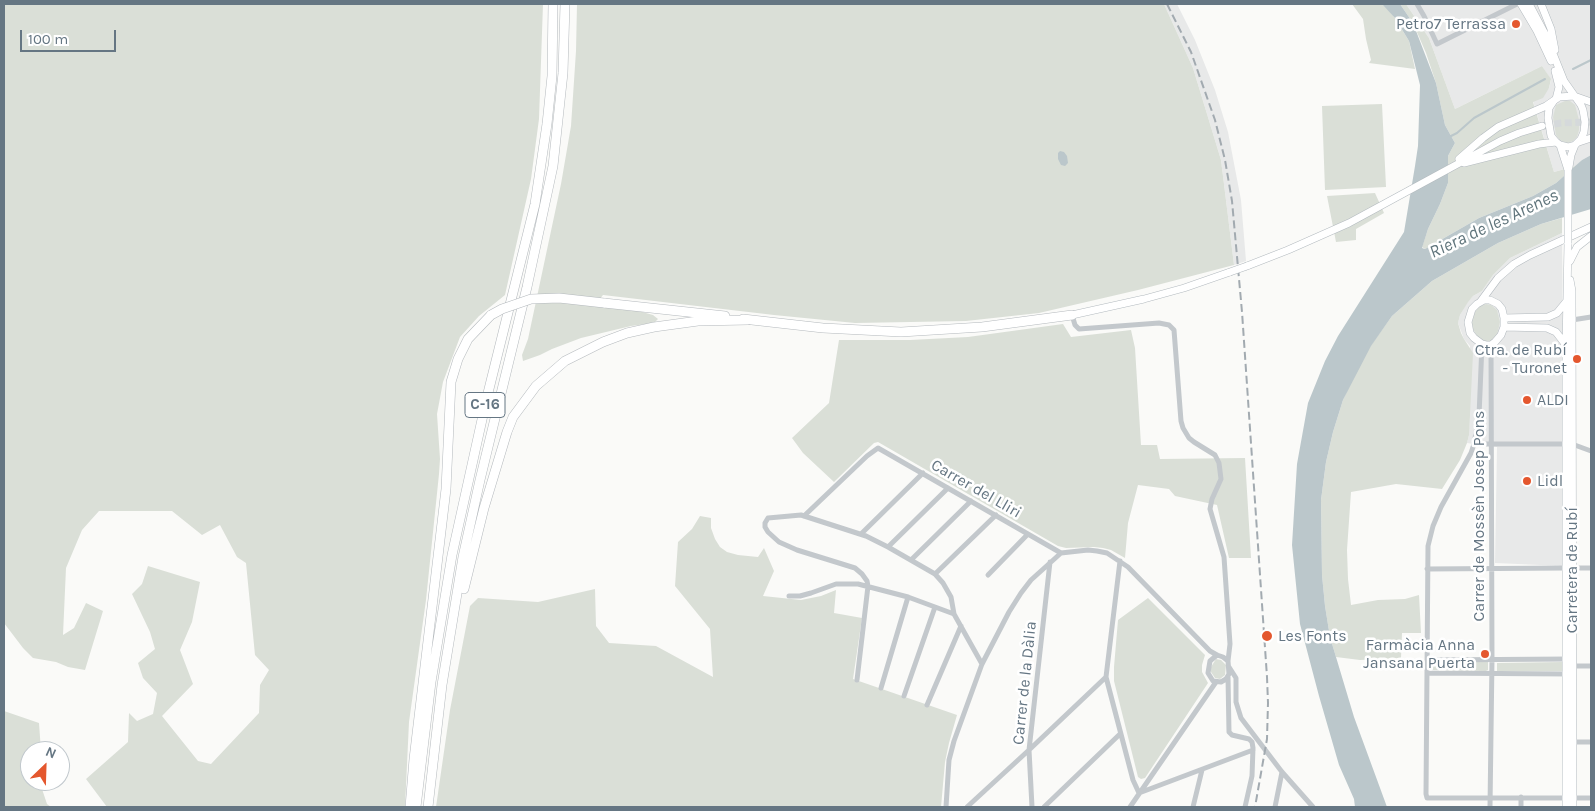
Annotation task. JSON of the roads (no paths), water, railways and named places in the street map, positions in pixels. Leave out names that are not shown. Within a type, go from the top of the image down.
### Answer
[{"type":"highway","name":"C-16","points":[[416,807],[431,682],[452,555],[487,397],[536,204],[552,76],[553,4]]},
{"type":"highway","name":"C-16","points":[[428,807],[449,640],[464,557],[498,399],[527,287],[553,166],[563,73],[565,4]]},
{"type":"highway","points":[[410,807],[447,481],[451,382],[458,359],[468,339],[491,316],[502,309],[531,299],[558,298],[699,312],[748,320],[823,328],[901,332],[982,327],[1072,315]]},
{"type":"highway","points":[[449,640],[460,605],[484,508],[507,432],[513,417],[536,386],[565,361],[603,342],[627,333],[678,323],[748,320]]},
{"type":"main road","points":[[1521,4],[1553,64],[1559,83],[1554,101],[1549,108],[1548,118],[1550,131],[1558,144],[1568,170]]},
{"type":"main road","points":[[1529,4],[1546,36],[1564,81],[1573,97],[1581,104],[1584,122],[1582,136],[1570,155],[1568,170]]},
{"type":"main road","points":[[1541,4],[1551,28],[1557,63]]},
{"type":"main road","points":[[1450,168],[1476,153],[1498,127],[1559,97],[1573,97],[1591,102]]},
{"type":"main road","points":[[1072,315],[1184,288],[1247,266],[1325,234],[1510,136],[1542,126]]},
{"type":"main road","points":[[1476,153],[1539,144],[1558,144],[1568,147],[1591,138]]},
{"type":"main road","name":"Carretera de Rubí","points":[[1568,170],[1569,264],[1566,346],[1569,444]]},
{"type":"main road","points":[[1496,282],[1495,292],[1498,304],[1504,313],[1504,327],[1498,340],[1491,345],[1482,344],[1470,333],[1468,322],[1472,309],[1481,301],[1503,273],[1518,261],[1591,227]]},
{"type":"main road","points":[[1569,264],[1577,247],[1591,236]]},
{"type":"main road","name":"Carretera de Rubí","points":[[1568,273],[1572,291],[1569,444],[1570,666]]},
{"type":"main road","points":[[1504,318],[1533,319],[1548,317],[1557,313],[1567,298]]},
{"type":"main road","points":[[1567,298],[1572,320]]},
{"type":"main road","points":[[1481,301],[1490,300],[1498,304]]},
{"type":"main road","points":[[1504,327],[1547,328],[1556,332],[1566,346]]},
{"type":"main road","points":[[1566,807],[1569,798],[1572,742],[1570,666]]},
{"type":"main road","points":[[1570,666],[1569,798],[1572,807]]},
{"type":"street","points":[[1416,4],[1424,16],[1437,44],[1517,4]]},
{"type":"street","points":[[1072,315],[1075,325],[1079,329],[1165,323],[1172,327],[1175,334],[1183,428],[1185,433],[1194,442],[1215,455],[1219,463],[1221,479],[1212,499],[1210,510],[1224,557],[1230,644],[1228,676],[1229,732],[1232,735],[1249,739],[1254,750],[1252,776],[1245,807]]},
{"type":"street","points":[[1572,320],[1591,316]]},
{"type":"street","points":[[1482,344],[1479,416],[1474,444],[1471,453],[1441,507],[1433,526],[1428,546],[1426,794],[1427,798],[1591,798]]},
{"type":"street","name":"Carrer de Mossèn Josep Pons","points":[[1490,807],[1492,659],[1491,345]]},
{"type":"street","points":[[1474,444],[1569,444],[1591,451]]},
{"type":"street","name":"Carrer del Lliri","points":[[804,516],[867,456],[878,448],[1061,553]]},
{"type":"street","points":[[861,534],[923,473]]},
{"type":"street","points":[[888,547],[948,488]]},
{"type":"street","points":[[911,560],[971,501]]},
{"type":"street","points":[[857,680],[868,586],[864,577],[854,568],[792,548],[773,537],[765,527],[768,518],[804,516],[861,534],[935,574],[951,596],[954,614],[982,664]]},
{"type":"street","points":[[935,574],[996,516]]},
{"type":"street","points":[[988,575],[1028,534]]},
{"type":"street","points":[[946,807],[949,760],[960,722],[982,664],[1009,612],[1031,580],[1061,553],[1088,550],[1107,553],[1128,567],[1208,648],[1223,657],[1236,678],[1236,702],[1241,718],[1282,772],[1313,807]]},
{"type":"street","points":[[1120,561],[1106,677],[1132,780],[1139,794]]},
{"type":"street","name":"Carrer de la Dàlia","points":[[1032,807],[1030,750],[1050,562]]},
{"type":"street","points":[[1427,569],[1591,568]]},
{"type":"street","points":[[789,596],[800,596],[836,584],[853,583],[908,597],[954,614]]},
{"type":"street","points":[[881,688],[908,597]]},
{"type":"street","points":[[904,696],[935,607]]},
{"type":"street","points":[[927,705],[961,626]]},
{"type":"street","points":[[1217,655],[1210,661],[1209,676],[1216,682],[1221,682],[1228,676]]},
{"type":"street","points":[[1427,660],[1492,659],[1591,666]]},
{"type":"street","points":[[1427,673],[1491,674],[1570,666]]},
{"type":"street","points":[[966,807],[1030,750],[1106,677]]},
{"type":"street","points":[[1130,807],[1216,682]]},
{"type":"street","points":[[1044,807],[1120,734]]},
{"type":"street","points":[[1572,742],[1591,742]]},
{"type":"street","points":[[1139,794],[1254,750]]},
{"type":"street","points":[[1193,807],[1202,770]]},
{"type":"street","points":[[1275,807],[1282,772]]},
{"type":"street","points":[[1521,798],[1521,807]]},
{"type":"water","name":"Riera de les Arenes","points":[[1382,4],[1400,4],[1413,23],[1436,83],[1445,125],[1455,143],[1448,156],[1448,183],[1422,248],[1425,249],[1479,218],[1533,196],[1556,183],[1582,160],[1591,155],[1591,209],[1541,224],[1498,243],[1432,281],[1392,316],[1371,346],[1343,400],[1326,462],[1321,500],[1322,575],[1325,606],[1330,637],[1354,717],[1387,807],[1355,807],[1354,799],[1339,765],[1300,624],[1292,545],[1297,464],[1308,403],[1325,361],[1338,336],[1404,232],[1415,166],[1418,146],[1420,85],[1409,41],[1395,18]]},
{"type":"water","points":[[1060,151],[1064,152],[1067,156],[1068,163],[1065,166],[1061,165],[1058,159]]},
{"type":"waterway","points":[[1573,69],[1591,60]]},
{"type":"waterway","points":[[1449,137],[1457,133],[1474,118],[1545,79]]},
{"type":"tunnel","points":[[1544,126],[1561,123],[1591,122]]},
{"type":"railway","points":[[1167,4],[1191,52],[1215,120],[1225,160],[1232,201],[1242,312],[1268,703],[1267,739],[1255,807]]},
{"type":"place","name":"Petro7 Terrassa","points":[[1516,24]]},
{"type":"place","name":"Ctra. de Rubí - Turonet","points":[[1577,359]]},
{"type":"place","name":"ALDI","points":[[1527,400]]},
{"type":"place","name":"Lidl","points":[[1527,481]]},
{"type":"place","name":"Les Fonts","points":[[1267,636]]},
{"type":"place","name":"Farmàcia Anna Jansana Puerta","points":[[1485,654]]}]
